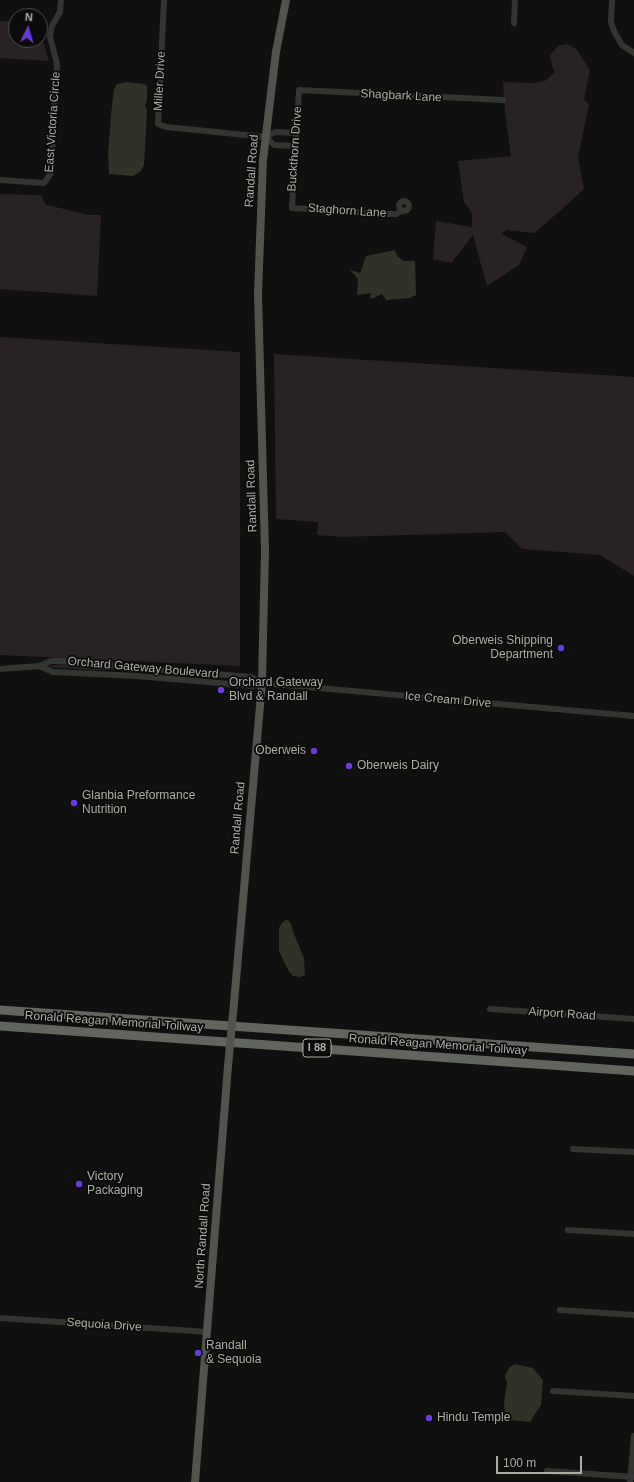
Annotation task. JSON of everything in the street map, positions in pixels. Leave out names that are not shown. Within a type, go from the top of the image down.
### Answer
[{"type":"highway","name":"Ronald Reagan Memorial Tollway","points":[[0,1010],[634,1054]]},
{"type":"highway","name":"Ronald Reagan Memorial Tollway","points":[[0,1026],[634,1070]]},
{"type":"main road","name":"Randall Road","points":[[234,992],[262,683],[265,551],[258,294],[263,160],[276,52],[286,0]]},
{"type":"main road","name":"North Randall Road","points":[[196,1482],[234,992]]},
{"type":"street","name":"East Victoria Circle","points":[[3,181],[44,183],[51,173],[57,64],[50,37],[52,26],[60,12],[61,0]]},
{"type":"street","name":"Miller Drive","points":[[164,0],[158,124],[166,127],[266,137]]},
{"type":"street","points":[[514,23],[515,0]]},
{"type":"street","points":[[612,0],[611,22],[614,31],[622,45],[634,53]]},
{"type":"street","name":"Shagbark Lane","points":[[299,90],[503,100]]},
{"type":"street","name":"Buckthorn Drive","points":[[292,208],[299,90]]},
{"type":"street","points":[[295,146],[274,145],[266,137],[275,132],[296,133]]},
{"type":"street","name":"Staghorn Lane","points":[[292,208],[389,214],[397,214],[402,210]]},
{"type":"street","name":"Orchard Gateway Boulevard","points":[[0,669],[39,666],[51,661],[61,661],[251,677],[262,683]]},
{"type":"street","name":"Orchard Gateway Boulevard","points":[[39,666],[53,672],[136,676],[253,686],[262,683]]},
{"type":"street","name":"Ice Cream Drive","points":[[262,683],[634,716]]},
{"type":"street","name":"Airport Road","points":[[490,1009],[634,1019]]},
{"type":"street","points":[[573,1149],[634,1152]]},
{"type":"street","points":[[568,1230],[634,1234]]},
{"type":"street","points":[[560,1310],[634,1315]]},
{"type":"street","name":"Sequoia Drive","points":[[0,1318],[208,1332]]},
{"type":"street","points":[[553,1391],[634,1396]]},
{"type":"street","points":[[547,1471],[632,1478],[634,1436]]},
{"type":"shaded area","points":[[0,21],[8,22],[8,48],[45,48],[49,61],[0,58]]},
{"type":"shaded area","points":[[568,44],[577,50],[590,70],[584,99],[589,105],[578,157],[584,189],[534,233],[507,230],[501,234],[527,247],[519,265],[487,286],[473,235],[451,263],[433,259],[436,221],[472,227],[472,213],[464,202],[458,161],[511,156],[505,112],[503,82],[534,83],[545,81],[555,72],[550,55],[558,46]]},
{"type":"shaded area","points":[[126,82],[145,84],[147,87],[147,100],[145,106],[147,111],[144,165],[141,171],[133,176],[109,174],[108,153],[114,89],[117,84]]},
{"type":"shaded area","points":[[0,194],[41,195],[46,205],[88,215],[101,215],[97,296],[0,289]]},
{"type":"shaded area","points":[[395,250],[397,256],[404,261],[415,261],[416,295],[410,298],[386,300],[382,294],[374,298],[370,298],[371,293],[357,295],[358,279],[350,270],[360,273],[366,256]]},
{"type":"shaded area","points":[[0,337],[240,352],[240,666],[0,655]]},
{"type":"shaded area","points":[[274,354],[634,377],[634,576],[600,555],[522,549],[505,532],[342,537],[317,535],[318,522],[276,519]]},
{"type":"shaded area","points":[[61,664],[132,670],[91,670],[45,667]]},
{"type":"shaded area","points":[[287,919],[291,924],[304,958],[305,975],[300,977],[293,976],[288,970],[279,951],[279,928]]},
{"type":"shaded area","points":[[514,1364],[533,1368],[543,1380],[541,1405],[530,1422],[509,1420],[505,1415],[504,1403],[507,1384],[505,1376],[509,1368]]},
{"type":"place","name":"Oberweis Shipping Department","points":[[561,648]]},
{"type":"place","name":"Orchard Gateway Blvd & Randall","points":[[221,690]]},
{"type":"place","name":"Oberweis","points":[[314,751]]},
{"type":"place","name":"Oberweis Dairy","points":[[349,766]]},
{"type":"place","name":"Glanbia Preformance Nutrition","points":[[74,803]]},
{"type":"place","name":"Victory Packaging","points":[[79,1184]]},
{"type":"place","name":"Randall & Sequoia","points":[[198,1353]]},
{"type":"place","name":"Hindu Temple","points":[[429,1418]]}]
